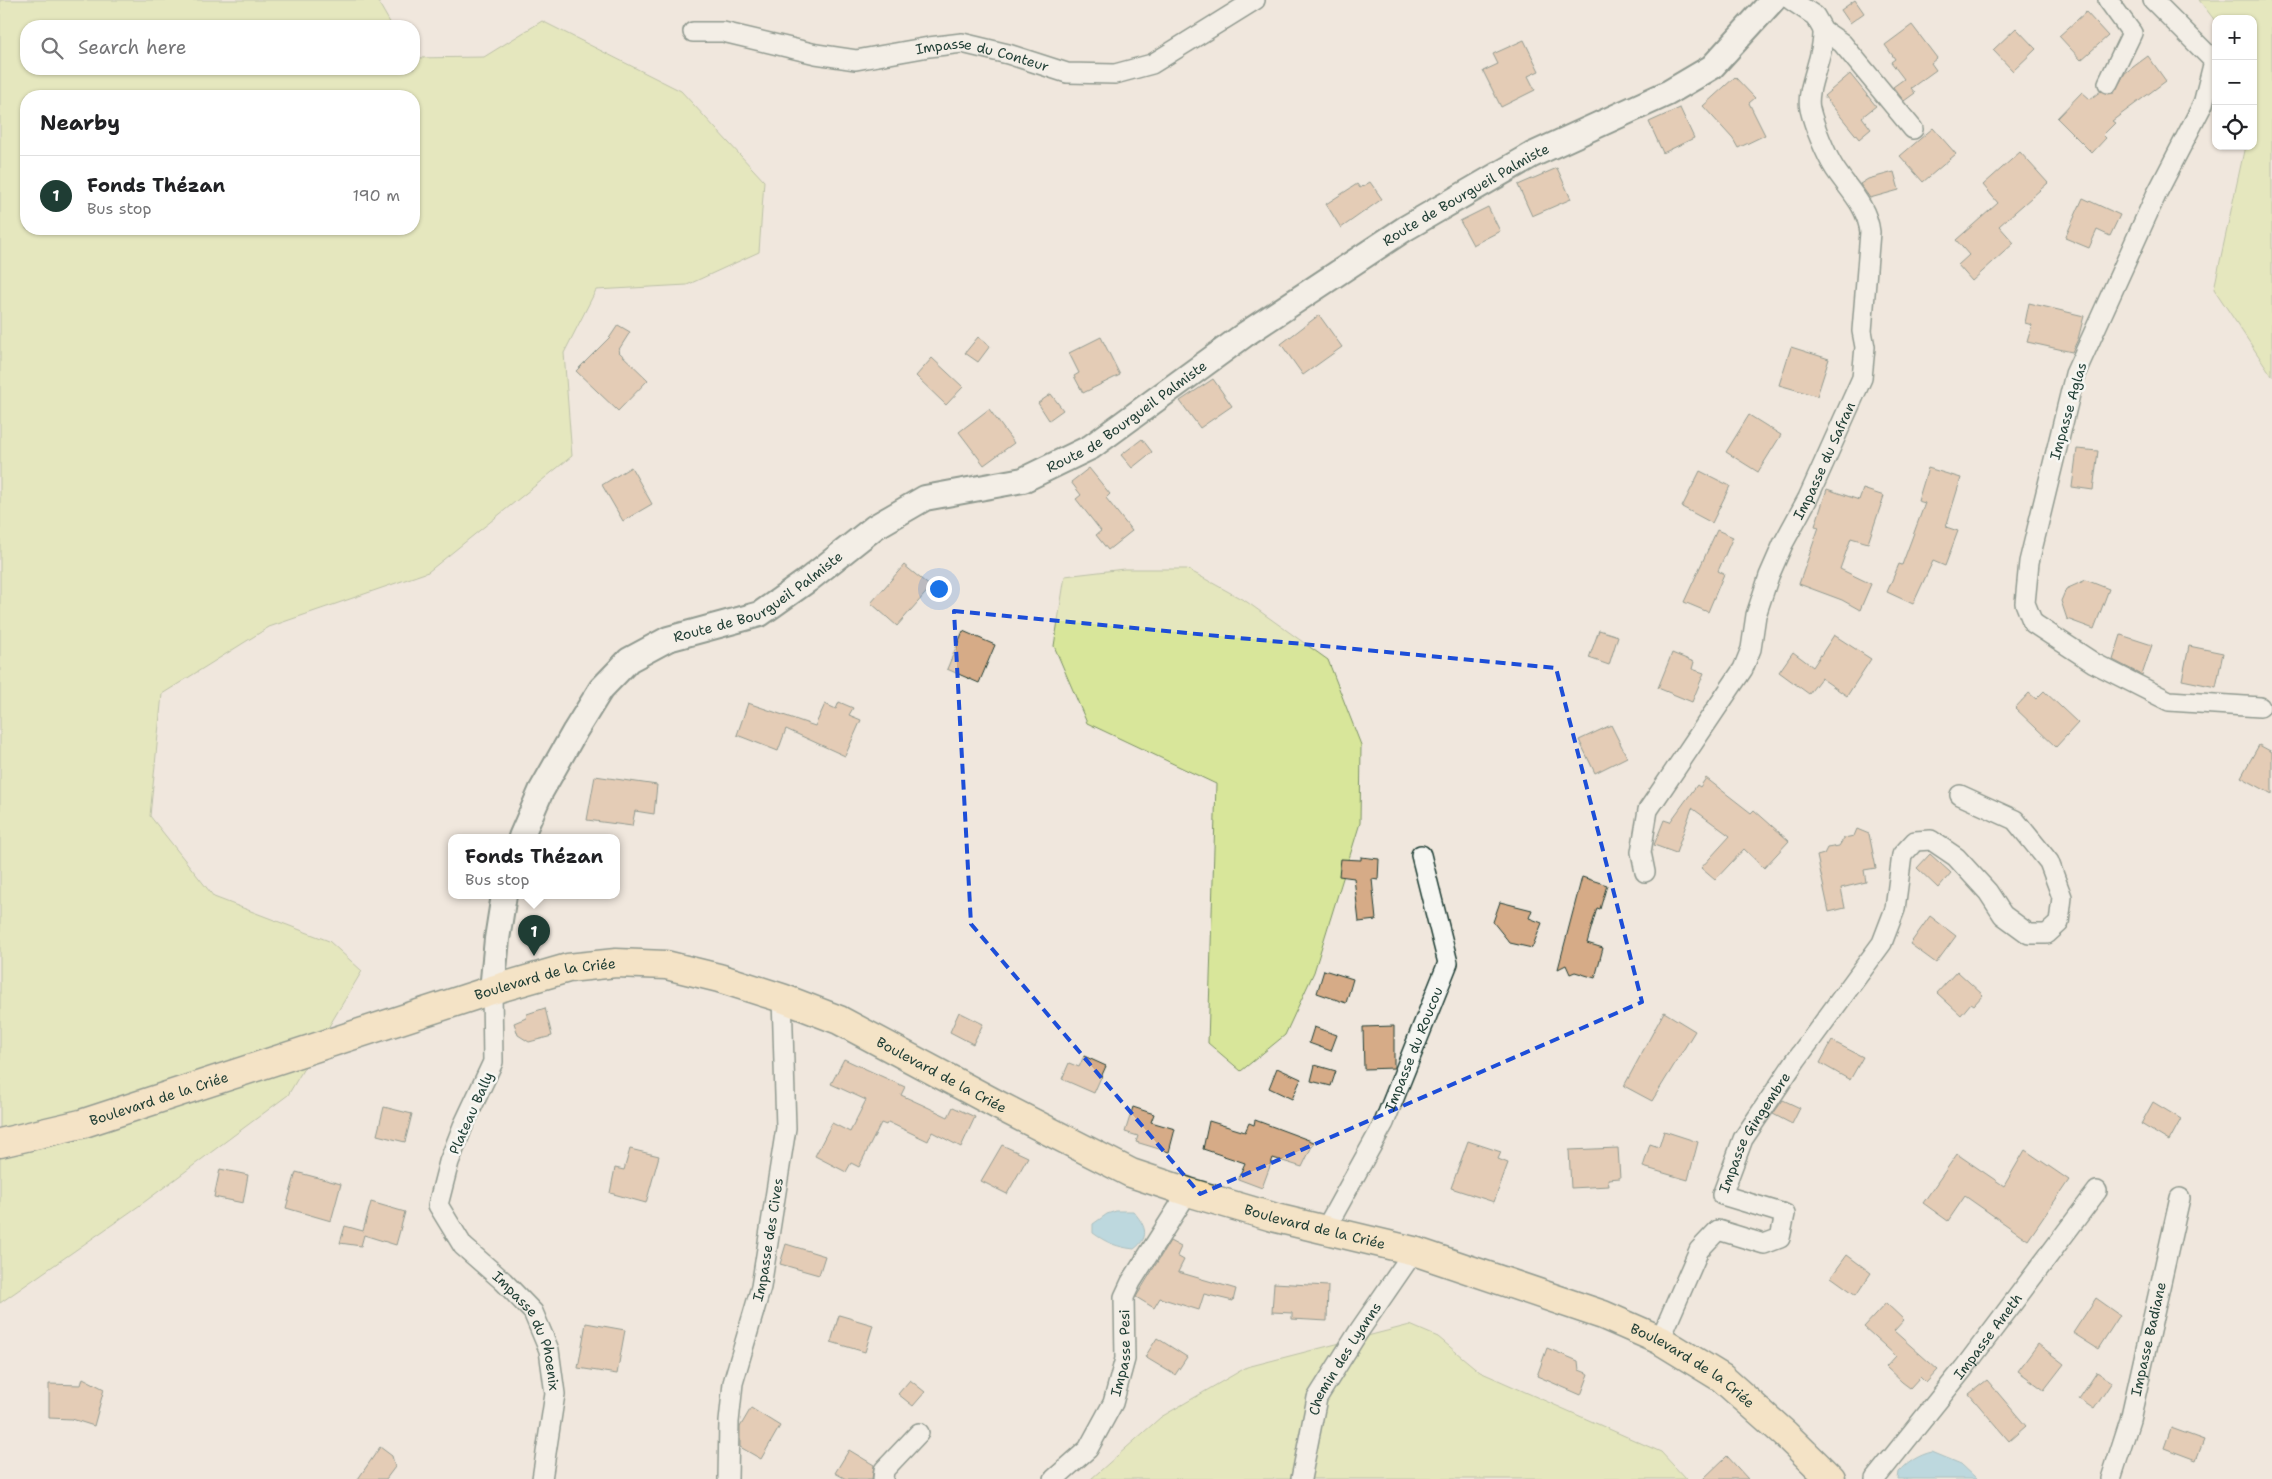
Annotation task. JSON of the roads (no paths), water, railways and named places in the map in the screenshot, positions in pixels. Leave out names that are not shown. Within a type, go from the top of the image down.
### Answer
[{"type":"main road","name":"Boulevard de la Criée","points":[[0,1143],[81,1124],[492,990],[568,968],[616,963],[666,965],[719,978],[782,998],[839,1020],[1131,1173],[1188,1192],[1325,1230],[1414,1251],[1603,1315],[1660,1340],[1722,1378],[1831,1479]]},
{"type":"street","name":"Impasse du Conteur","points":[[693,32],[723,32],[816,54],[856,60],[930,47],[962,44],[1008,54],[1067,73],[1115,74],[1152,64],[1254,0]]},
{"type":"street","name":"Route de Bourgueil Palmiste","points":[[522,834],[541,791],[575,731],[601,689],[629,660],[668,639],[760,614],[808,580],[875,527],[925,498],[1023,480],[1091,447],[1247,333],[1406,228],[1532,155],[1668,94],[1712,67],[1773,0]]},
{"type":"street","points":[[1791,0],[1815,16],[1823,30],[1842,44],[1913,129]]},
{"type":"street","points":[[2108,0],[2132,33],[2108,83]]},
{"type":"street","name":"Impasse Aglas","points":[[2153,0],[2214,61],[2203,104],[2156,195],[2076,374],[2029,562],[2025,603],[2033,623],[2094,663],[2169,700],[2260,707]]},
{"type":"street","name":"Impasse du Safran","points":[[1645,872],[1641,852],[1648,810],[1743,669],[1751,649],[1756,615],[1769,576],[1783,544],[1808,498],[1862,378],[1865,347],[1862,331],[1870,232],[1869,218],[1855,194],[1835,168],[1809,108],[1810,94],[1822,51],[1823,30]]},
{"type":"street","name":"Impasse Gingembre","points":[[1660,1340],[1699,1250],[1718,1230],[1764,1244],[1780,1238],[1785,1214],[1722,1196],[1742,1139],[1796,1060],[1882,943],[1895,909],[1902,855],[1915,842],[1931,840],[1956,858],[1988,892],[2003,915],[2029,934],[2048,934],[2059,923],[2062,898],[2049,862],[2015,820],[1960,795]]},
{"type":"street","name":"Impasse du Roucou","points":[[1325,1230],[1384,1123],[1448,963],[1422,855]]},
{"type":"street","points":[[492,990],[503,899]]},
{"type":"street","name":"Plateau Bally","points":[[438,1205],[449,1162],[463,1126],[493,1062],[492,990]]},
{"type":"street","name":"Impasse des Cives","points":[[728,1479],[729,1422],[733,1382],[762,1280],[786,1128],[782,998]]},
{"type":"street","name":"Impasse Aneth","points":[[1875,1479],[1964,1368],[2098,1191]]},
{"type":"street","name":"Impasse Pesi","points":[[1054,1479],[1088,1449],[1113,1403],[1125,1359],[1124,1297],[1131,1282],[1188,1192]]},
{"type":"street","name":"Impasse Badiane","points":[[2111,1479],[2130,1420],[2180,1198]]},
{"type":"street","name":"Impasse du Phoenix","points":[[438,1205],[463,1246],[503,1281],[533,1312],[549,1350],[556,1394],[542,1479]]},
{"type":"street","name":"Chemin des Lyanns","points":[[1301,1479],[1317,1398],[1414,1251]]},
{"type":"street","points":[[883,1479],[884,1470],[919,1433]]},
{"type":"water","points":[[1116,1211],[1133,1211],[1143,1225],[1143,1239],[1134,1249],[1112,1244],[1093,1233],[1093,1224],[1107,1214]]},
{"type":"water","points":[[1932,1452],[1961,1464],[1977,1479],[1898,1479],[1899,1472],[1906,1465],[1918,1457]]},
{"type":"place","name":"Fonds Thézan","points":[[534,956]]}]
